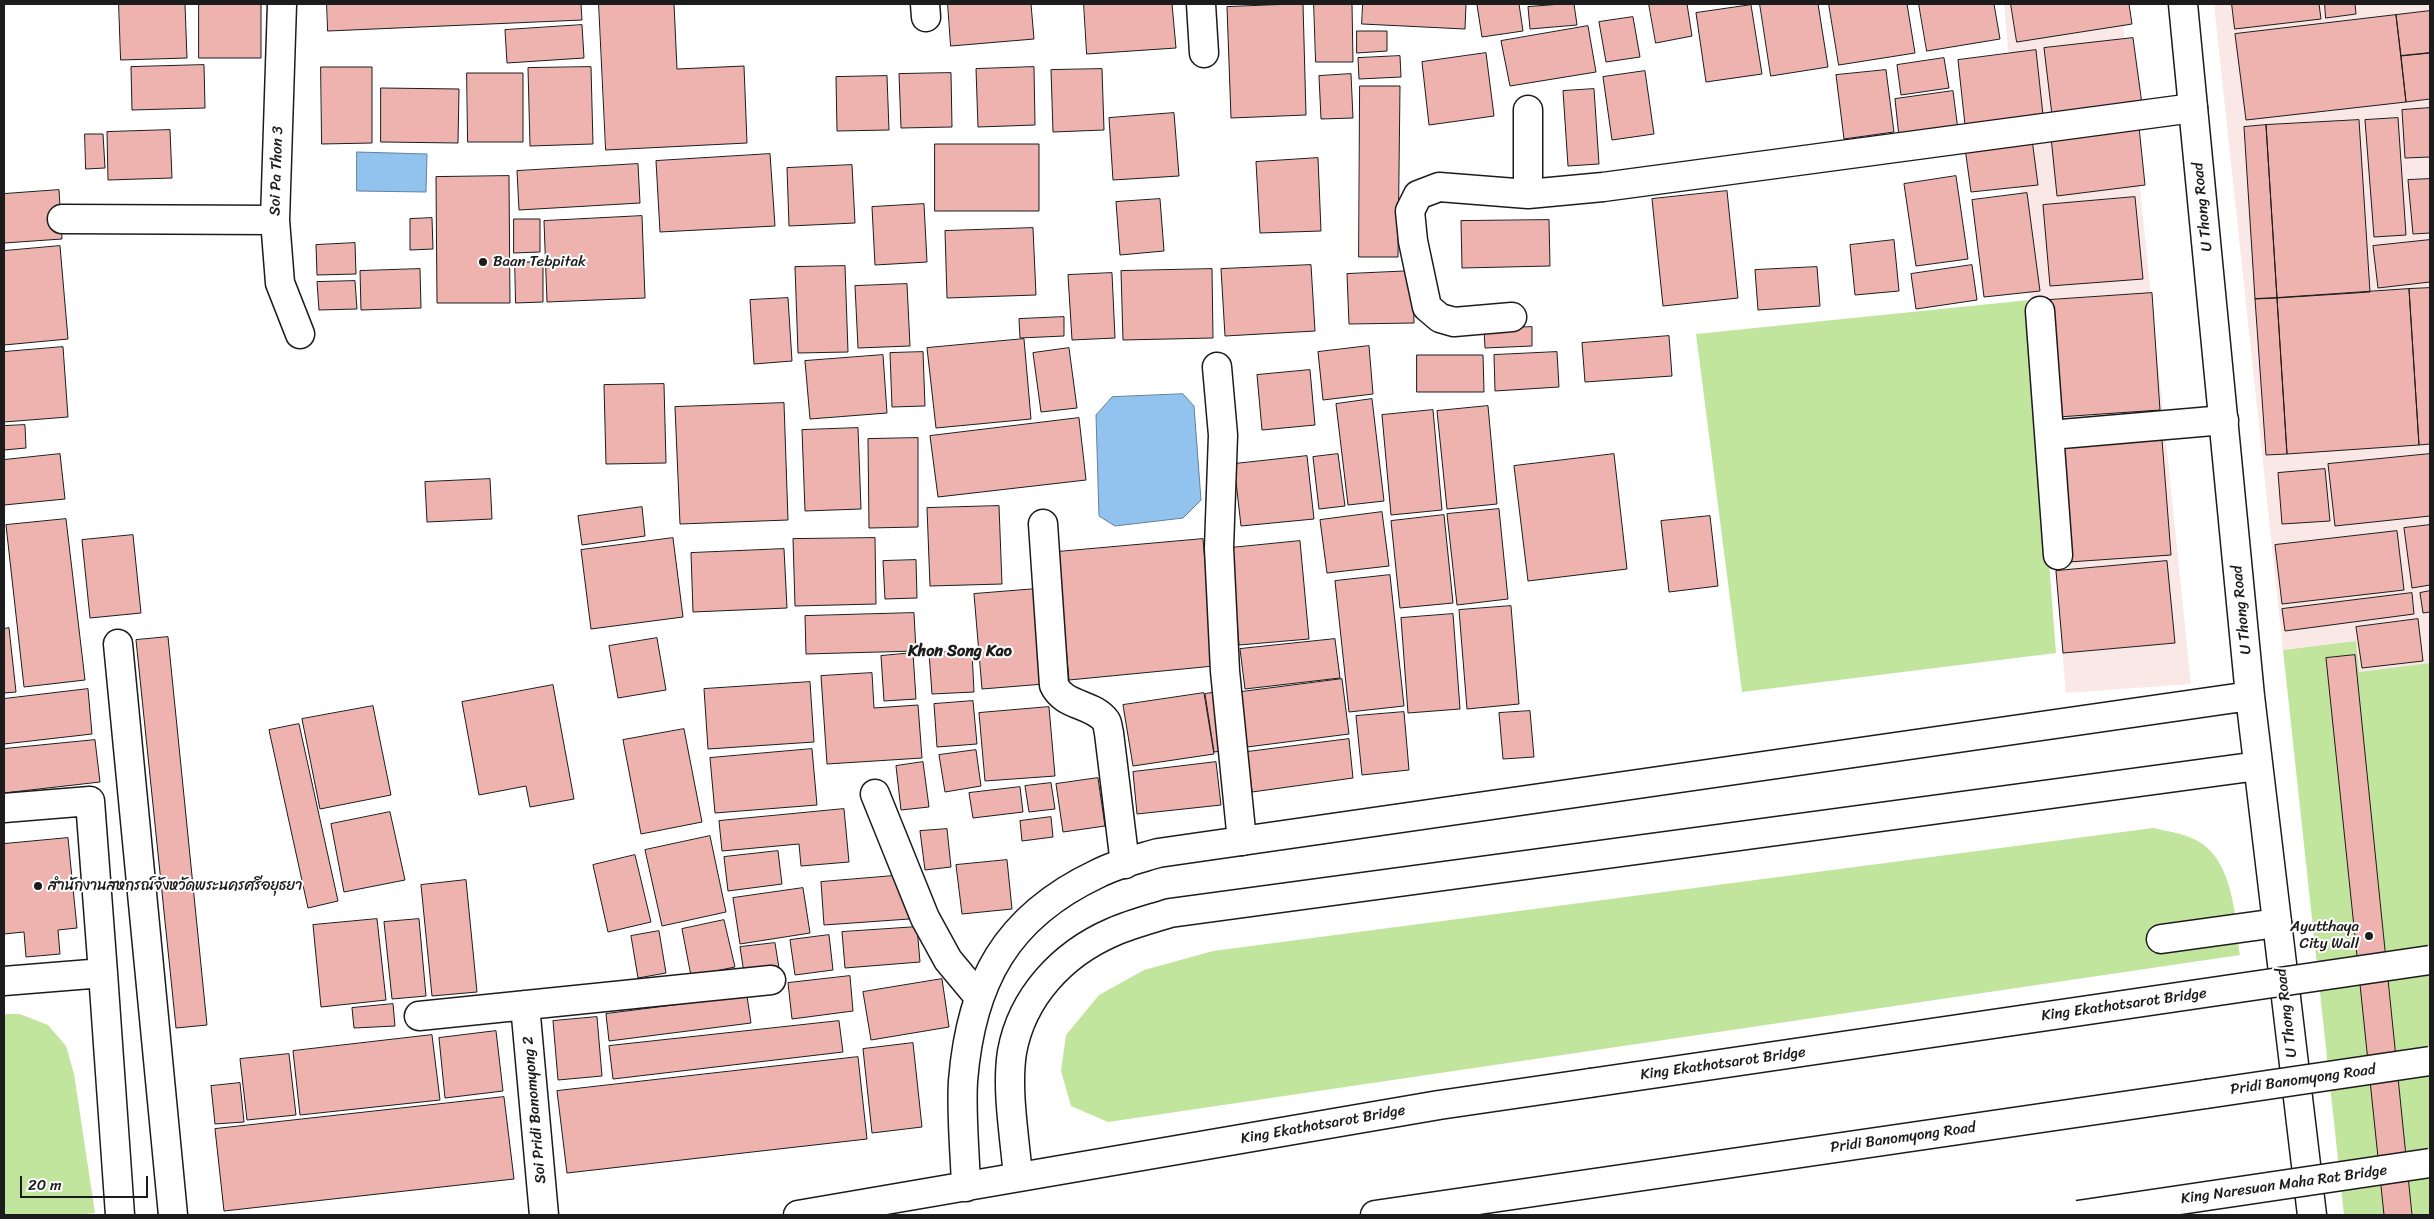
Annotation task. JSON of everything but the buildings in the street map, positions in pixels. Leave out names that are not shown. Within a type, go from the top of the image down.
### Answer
[{"type":"main road","name":"Soi Pa Thon 3","points":[[282,4],[275,220],[280,283],[300,334]]},
{"type":"main road","points":[[1201,4],[1204,53]]},
{"type":"main road","name":"U Thong Road","points":[[2183,4],[2250,696],[2312,1215]]},
{"type":"main road","points":[[1512,317],[1454,322],[1440,318],[1427,308],[1413,241],[1410,212],[1418,195],[1439,187],[1528,194],[1603,187],[2193,108]]},
{"type":"main road","points":[[1528,110],[1528,194]]},
{"type":"main road","points":[[62,218],[275,220]]},
{"type":"main road","points":[[2040,311],[2058,555]]},
{"type":"main road","points":[[1217,368],[1223,435],[1218,548],[1224,652],[1242,841]]},
{"type":"main road","points":[[2050,435],[2224,420]]},
{"type":"main road","points":[[1043,524],[1054,684],[1058,692],[1065,699],[1095,713],[1106,721],[1125,864]]},
{"type":"main road","points":[[118,644],[173,1215]]},
{"type":"main road","points":[[966,1187],[963,1082],[970,1026],[978,996],[996,959],[1020,930],[1051,900],[1098,873],[1158,853],[2250,696]]},
{"type":"main road","points":[[798,1215],[1018,1177],[1011,1082],[1012,1053],[1020,1022],[1035,994],[1039,987],[1073,956],[1112,932],[1162,915],[2258,766]]},
{"type":"main road","points":[[875,794],[925,918],[948,960],[978,996]]},
{"type":"main road","points":[[4,808],[90,801],[120,1215]]},
{"type":"main road","points":[[2161,939],[2277,923]]},
{"type":"main road","name":"King Ekathotsarot Bridge","points":[[1018,1177],[1439,1105],[2430,960]]},
{"type":"main road","points":[[4,981],[103,973]]},
{"type":"main road","points":[[419,1016],[771,980]]},
{"type":"main road","name":"Soi Pridi Banomyong 2","points":[[525,1005],[544,1215]]},
{"type":"main road","name":"Pridi Banomyong Road","points":[[1375,1215],[2430,1061]]},
{"type":"main road","name":"King Naresuan Maha Rat Bridge","points":[[2078,1215],[2430,1163]]},
{"type":"shaded area","points":[[2004,4],[2121,4],[2191,684],[2066,693]]},
{"type":"shaded area","points":[[2214,4],[2430,4],[2430,664],[2359,672],[2355,641],[2283,650]]},
{"type":"green space","points":[[2029,300],[2056,653],[1742,692],[1696,334]]},
{"type":"green space","points":[[2356,641],[2359,672],[2430,663],[2430,1215],[2344,1215],[2283,650]]},
{"type":"green space","points":[[2153,828],[2194,839],[2207,848],[2217,860],[2225,874],[2230,890],[2240,955],[1108,1122],[1071,1106],[1061,1071],[1066,1035],[1099,995],[1144,970],[1213,951]]},
{"type":"green space","points":[[4,1014],[20,1014],[48,1025],[66,1046],[74,1074],[95,1213],[75,1215],[4,1215]]},
{"type":"water","points":[[357,152],[427,154],[426,192],[357,191]]},
{"type":"water","points":[[1183,394],[1194,406],[1201,500],[1183,518],[1115,526],[1099,516],[1096,415],[1112,397]]},
{"type":"place","name":"Baan Tebpitak","points":[[483,262]]},
{"type":"place","name":"สํานักงานสหกรณ์จังหวัดพระนครศรีอยุธยา","points":[[38,886]]},
{"type":"place","name":"Ayutthaya City Wall","points":[[2369,936]]},
{"type":"district","name":"Khon Song Kao","points":[[960,652]]}]
